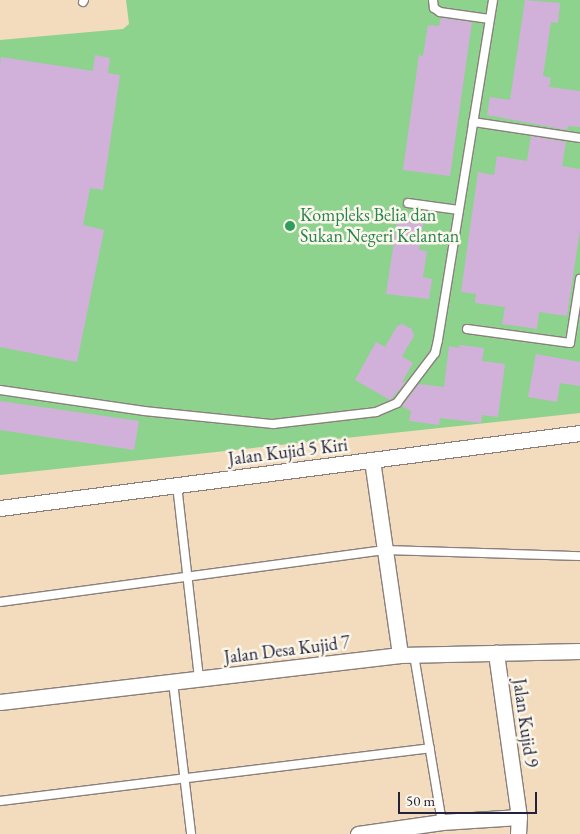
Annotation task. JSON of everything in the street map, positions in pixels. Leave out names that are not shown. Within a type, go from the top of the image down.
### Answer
[{"type":"street","name":"Jalan Kujid 5 Kiri","points":[[0,508],[580,433]]},
{"type":"street","points":[[372,460],[385,550],[407,655]]},
{"type":"street","name":"Jalan Desa Kujid 7","points":[[0,702],[407,655],[580,651]]},
{"type":"street","name":"Jalan Kujid 9","points":[[496,653],[519,817],[518,834]]},
{"type":"street","points":[[358,834],[442,822],[519,817]]},
{"type":"lane","points":[[433,0],[434,8],[440,12],[490,19]]},
{"type":"lane","points":[[0,390],[246,423],[273,424],[388,409],[397,404],[434,353],[493,0]]},
{"type":"lane","points":[[472,122],[580,138]]},
{"type":"lane","points":[[408,203],[459,210]]},
{"type":"lane","points":[[467,328],[570,343],[580,279]]},
{"type":"lane","points":[[177,485],[199,679]]},
{"type":"lane","points":[[0,602],[385,550],[580,556]]},
{"type":"lane","points":[[407,655],[430,748],[442,822]]},
{"type":"lane","points":[[173,682],[190,834]]},
{"type":"lane","points":[[0,801],[430,748]]},
{"type":"green space","name":"Kompleks Belia dan Sukan Negeri Kelantan","points":[[126,0],[580,0],[580,413],[0,475],[0,40],[123,29],[129,24]]},
{"type":"building","points":[[525,0],[560,3],[558,23],[551,22],[543,76],[551,78],[549,87],[580,91],[580,127],[568,126],[567,130],[487,115],[490,97],[510,100]]},
{"type":"building","points":[[441,18],[472,22],[450,176],[403,170],[419,55],[423,56],[428,25],[439,26]]},
{"type":"building","points":[[95,55],[110,58],[108,73],[120,75],[103,190],[90,188],[83,225],[104,230],[77,362],[0,347],[0,66],[1,57],[93,71]]},
{"type":"building","points":[[531,136],[566,142],[562,166],[580,169],[580,230],[567,316],[539,312],[537,329],[502,324],[505,307],[475,303],[476,294],[461,292],[478,172],[494,175],[497,156],[527,161]]},
{"type":"building","points":[[398,215],[424,219],[419,250],[427,251],[423,277],[432,279],[429,299],[386,294]]},
{"type":"building","points":[[402,324],[412,329],[414,336],[402,356],[413,363],[402,382],[406,382],[390,400],[355,380],[376,342],[385,347],[397,326]]},
{"type":"building","points":[[459,345],[484,348],[482,361],[505,364],[498,417],[482,415],[481,423],[440,418],[439,425],[409,421],[411,411],[402,406],[419,384],[444,387],[449,346],[459,348]]},
{"type":"building","points":[[536,354],[580,362],[580,386],[560,383],[557,402],[528,397]]},
{"type":"building","points":[[0,401],[139,421],[134,450],[0,430]]},
{"type":"place","name":"Kompleks Belia dan Sukan Negeri Kelantan","points":[[290,226]]}]
